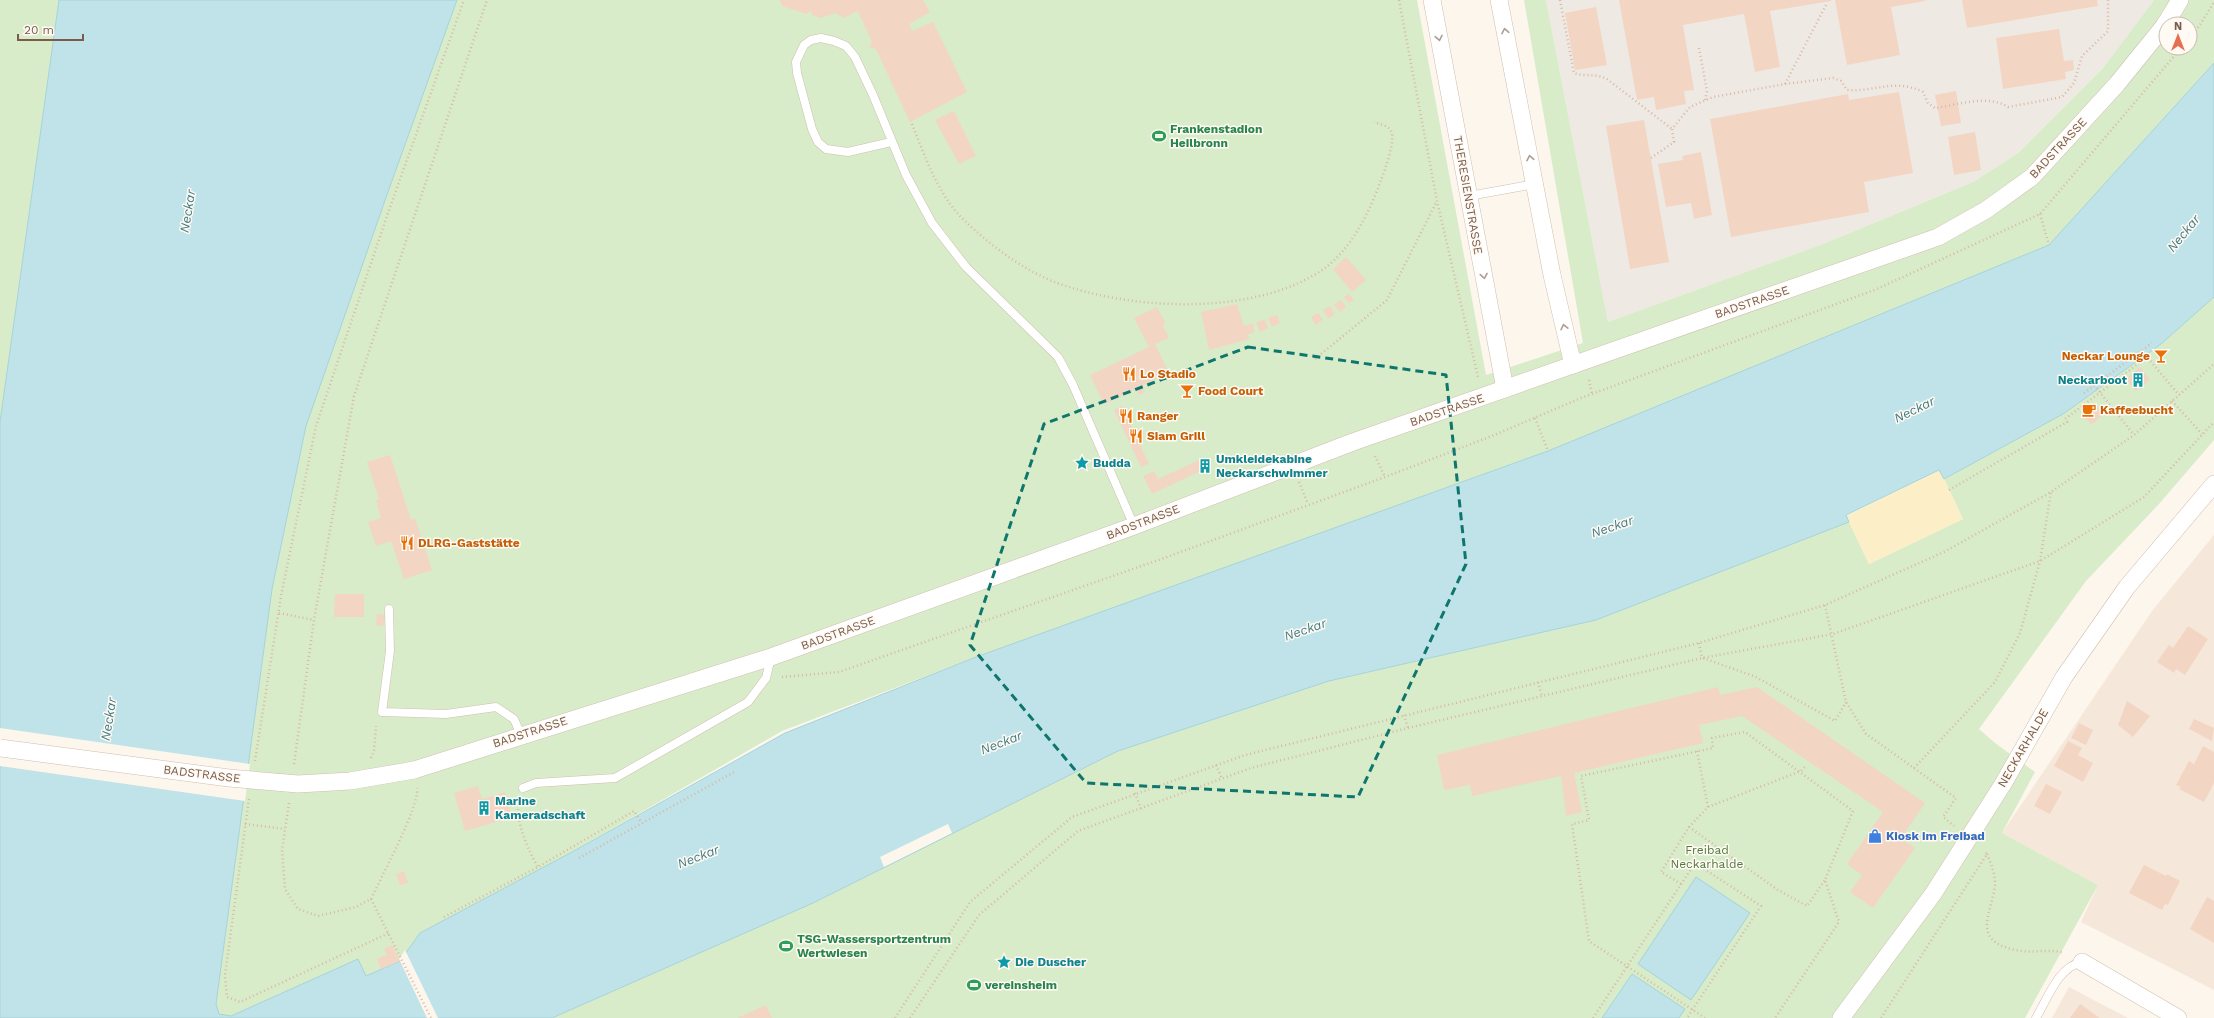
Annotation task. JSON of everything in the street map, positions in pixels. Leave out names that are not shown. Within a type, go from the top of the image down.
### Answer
[{"type":"street","name":"THERESIENSTRASSE","points":[[1432,0],[1505,390]]},
{"type":"street","points":[[1500,0],[1552,275],[1573,365]]},
{"type":"street","name":"BADSTRASSE","points":[[0,748],[229,778],[298,784],[356,780],[414,770],[771,657],[1134,526],[1366,437],[1505,390],[1938,237],[1986,210],[2032,177],[2117,84],[2164,26],[2180,0]]},
{"type":"street","name":"NECKARHALDE","points":[[1841,1018],[1933,894],[1969,838],[2073,664],[2127,587],[2214,484]]},
{"type":"street","points":[[2082,962],[2178,1018]]},
{"type":"lane","points":[[891,142],[848,152],[826,149],[818,142],[812,129],[797,73],[796,62],[804,45],[812,40],[822,38],[846,46],[855,58],[873,95],[891,142],[932,223],[946,242],[994,296],[1058,357],[1073,385],[1134,526]]},
{"type":"lane","points":[[1469,196],[1535,184]]},
{"type":"lane","points":[[389,609],[390,651],[382,712],[446,714],[496,707],[514,719],[521,735]]},
{"type":"lane","points":[[524,788],[536,783],[615,778],[748,702],[766,678],[771,657]]},
{"type":"lane","points":[[2036,1018],[2062,974],[2072,964],[2082,962]]},
{"type":"path","points":[[255,762],[279,613],[316,426],[388,213],[464,0]]},
{"type":"path","points":[[293,770],[314,620],[354,396],[487,0]]},
{"type":"path","points":[[1399,0],[1437,201],[1463,307],[1482,398]]},
{"type":"path","points":[[1560,0],[1574,73],[1582,76],[1600,75],[1608,79],[1672,129],[1674,142],[1651,158]]},
{"type":"path","points":[[1672,129],[1690,107],[1713,97],[1785,84],[1833,78],[1841,81],[1847,90],[1859,91],[1896,84],[1911,86],[1923,92],[1928,103],[1935,108],[1988,100],[1999,101],[2008,107],[2062,96],[2074,83],[2082,56],[2108,31],[2108,0]]},
{"type":"path","points":[[2198,27],[2214,2]]},
{"type":"path","points":[[1785,84],[1827,3]]},
{"type":"path","points":[[1699,48],[1707,91],[1704,101]]},
{"type":"path","points":[[912,124],[936,180],[950,204],[967,223],[1017,263],[1053,281],[1125,299],[1169,304],[1201,305],[1230,302],[1280,289],[1300,282],[1326,267],[1349,242],[1370,210],[1384,172],[1393,139],[1391,131],[1386,126],[1374,122]]},
{"type":"path","points":[[1315,360],[1387,300],[1437,201]]},
{"type":"path","points":[[2040,214],[2049,245]]},
{"type":"path","points":[[2084,393],[2152,343]]},
{"type":"path","points":[[1949,490],[2067,422],[2065,419],[2147,357],[2179,395]]},
{"type":"path","points":[[895,1018],[970,902],[1072,817],[1135,793],[1245,755],[1699,643],[1825,605],[1944,552],[2051,492],[2134,435],[2214,364]]},
{"type":"path","points":[[2094,385],[2134,435]]},
{"type":"path","points":[[766,678],[839,672],[1167,557],[1385,477],[1535,418],[1581,398]]},
{"type":"path","points":[[2172,401],[2202,434]]},
{"type":"path","points":[[1535,418],[1548,450]]},
{"type":"path","points":[[910,1018],[979,915],[1078,831],[1251,768],[1408,728],[1702,658],[1833,634],[2040,561],[2144,498],[2214,422]]},
{"type":"path","points":[[1366,437],[1385,477]]},
{"type":"path","points":[[1914,768],[1995,682],[2020,633],[2040,561],[2051,492]]},
{"type":"path","points":[[1825,605],[1833,634],[1846,702],[1866,734],[1956,798],[1943,817],[1987,854],[1995,874],[1994,893],[1987,912],[1987,931],[1992,939],[2002,946],[2015,950],[2062,952],[2082,962]]},
{"type":"path","points":[[279,613],[314,620]]},
{"type":"path","points":[[1699,643],[1702,658]]},
{"type":"path","points":[[1702,658],[1756,677],[1835,721],[1846,702]]},
{"type":"path","points":[[1538,682],[1542,696]]},
{"type":"path","points":[[1404,715],[1408,728]]},
{"type":"path","points":[[1689,827],[1778,890],[1807,906],[1825,880],[1853,811],[1801,771],[1745,732],[1712,738],[1713,748],[1581,776],[1589,820],[1572,824],[1589,941],[1628,965],[1705,1018]]},
{"type":"path","points":[[1697,751],[1708,807]]},
{"type":"path","points":[[1216,765],[1222,779]]},
{"type":"path","points":[[1681,884],[1661,872],[1689,827],[1708,807],[1801,771],[1806,766]]},
{"type":"path","points":[[579,858],[736,771]]},
{"type":"path","points":[[524,788],[518,805],[522,830],[527,850],[538,867]]},
{"type":"path","points":[[289,800],[282,850],[285,889],[298,909],[318,916],[356,907],[371,899],[406,828],[418,792]]},
{"type":"path","points":[[250,793],[225,975],[227,997],[240,1002],[389,933]]},
{"type":"path","points":[[1135,793],[1141,809]]},
{"type":"path","points":[[444,917],[538,867],[634,811],[642,823]]},
{"type":"path","points":[[245,824],[285,829]]},
{"type":"path","points":[[1881,1018],[1987,854]]},
{"type":"path","points":[[1593,1018],[1695,863],[1761,906],[1687,1018]]},
{"type":"path","points":[[1775,1018],[1839,922],[1825,880]]},
{"type":"path","points":[[371,899],[387,927],[431,1018]]},
{"type":"highlighted area","points":[[1248,347],[1446,375],[1466,564],[1358,797],[1086,783],[970,645],[1044,424]]},
{"type":"shaded area","points":[[1546,0],[2154,0],[2103,68],[2018,153],[1973,182],[1823,244],[1608,322]]},
{"type":"shaded area","points":[[2214,535],[2214,990],[2081,922],[2098,885],[2002,833],[2152,611]]},
{"type":"shaded area","points":[[2069,987],[2128,1018],[2052,1018]]},
{"type":"green space","points":[[0,0],[59,0],[0,421]]},
{"type":"green space","points":[[457,0],[1417,0],[1486,375],[1583,343],[1524,0],[1546,0],[1608,322],[1823,244],[1973,182],[2018,153],[2103,68],[2154,0],[2214,0],[2214,63],[2049,245],[1548,451],[976,657],[782,731],[572,852],[420,933],[400,961],[366,976],[358,960],[231,1016],[219,1014],[216,1004],[272,589],[306,426]]},
{"type":"green space","name":"Freibad Neckarhalde","points":[[2214,297],[2214,440],[2159,504],[2086,581],[1979,729],[1995,743],[2035,772],[2002,833],[2098,885],[2025,1018],[552,1018],[813,903],[1118,751],[1329,681],[1596,620],[1849,522],[1869,564],[1963,519],[1944,479],[2063,414],[2161,344]]},
{"type":"sand","points":[[1940,470],[1963,519],[1869,564],[1846,516]]},
{"type":"water","name":"Neckar","points":[[59,0],[457,0],[306,426],[272,589],[216,1004],[219,1014],[231,1016],[358,959],[366,976],[400,961],[420,933],[572,852],[785,733],[976,657],[1548,451],[2049,245],[2214,63],[2214,297],[2161,344],[2063,414],[1944,479],[1939,470],[1846,515],[1849,522],[1596,620],[1329,681],[1118,751],[813,903],[552,1018],[0,1018],[0,422]]},
{"type":"water","points":[[1696,877],[1750,913],[1691,1000],[1638,964]]},
{"type":"water","points":[[1632,974],[1685,1009],[1679,1018],[1602,1018]]},
{"type":"pier","points":[[0,728],[250,764],[245,801],[0,766]]},
{"type":"pier","points":[[948,824],[952,833],[884,867],[880,857]]},
{"type":"pier","points":[[405,950],[438,1018],[427,1018],[399,959]]},
{"type":"building","points":[[780,0],[923,0],[930,12],[909,24],[912,31],[933,22],[967,92],[910,122],[876,49],[869,47],[872,42],[858,11],[844,18],[835,13],[821,18],[812,15],[811,11],[806,14],[782,6]]},
{"type":"building","points":[[1619,0],[1831,1],[1770,11],[1780,67],[1755,72],[1744,14],[1683,25],[1694,90],[1684,91],[1686,104],[1656,110],[1654,97],[1637,100]]},
{"type":"building","points":[[1835,0],[1925,1],[1891,7],[1900,55],[1847,65]]},
{"type":"building","points":[[1962,0],[2097,0],[2098,6],[1967,28]]},
{"type":"building","points":[[1596,7],[1607,65],[1575,70],[1565,13]]},
{"type":"building","points":[[2059,29],[2064,61],[2073,60],[2074,70],[2065,72],[2066,79],[2003,89],[1996,38]]},
{"type":"building","points":[[1956,91],[1961,123],[1941,126],[1935,95]]},
{"type":"building","points":[[1899,92],[1913,173],[1864,182],[1869,212],[1731,237],[1710,119],[1848,94],[1849,100]]},
{"type":"building","points":[[954,111],[976,156],[959,164],[935,120]]},
{"type":"building","points":[[1644,120],[1669,262],[1630,269],[1606,126]]},
{"type":"building","points":[[1975,132],[1981,170],[1954,175],[1948,137]]},
{"type":"building","points":[[1701,152],[1712,215],[1694,219],[1691,203],[1666,207],[1658,164],[1683,160],[1682,156]]},
{"type":"building","points":[[1346,257],[1366,280],[1352,292],[1333,269]]},
{"type":"building","points":[[1349,294],[1354,300],[1349,303],[1344,297]]},
{"type":"building","points":[[1341,300],[1346,307],[1340,312],[1334,305]]},
{"type":"building","points":[[1237,304],[1244,326],[1252,323],[1255,332],[1247,335],[1250,339],[1209,350],[1201,312]]},
{"type":"building","points":[[1330,306],[1335,314],[1328,319],[1323,310]]},
{"type":"building","name":"Lo Stadio","points":[[1157,307],[1165,322],[1163,326],[1169,338],[1155,344],[1169,373],[1142,386],[1145,392],[1139,395],[1136,389],[1104,404],[1090,375],[1149,347],[1134,318]]},
{"type":"building","points":[[1318,313],[1323,320],[1315,325],[1311,317]]},
{"type":"building","points":[[1277,315],[1280,323],[1272,327],[1268,318]]},
{"type":"building","points":[[1265,319],[1268,328],[1260,332],[1256,323]]},
{"type":"building","name":"Neckarboot","points":[[2140,367],[2150,380],[2135,391],[2126,379]]},
{"type":"building","points":[[2094,403],[2103,415],[2091,425],[2082,413]]},
{"type":"building","points":[[1122,406],[1149,464],[1141,467],[1114,410]]},
{"type":"building","points":[[390,455],[411,520],[415,518],[432,570],[404,579],[391,541],[376,546],[368,522],[381,518],[376,500],[379,499],[367,462]]},
{"type":"building","points":[[1199,460],[1202,466],[1207,463],[1209,467],[1152,494],[1143,476],[1154,471],[1158,479]]},
{"type":"building","points":[[335,594],[364,594],[364,617],[334,617]]},
{"type":"building","points":[[377,614],[385,615],[383,626],[376,625]]},
{"type":"building","points":[[2188,626],[2208,639],[2185,675],[2176,669],[2174,673],[2157,662],[2169,645],[2173,648]]},
{"type":"building","points":[[1718,687],[1720,695],[1757,687],[1925,803],[1901,838],[1915,848],[1873,908],[1850,892],[1862,875],[1847,864],[1883,812],[1742,716],[1699,725],[1703,743],[1574,773],[1582,812],[1566,816],[1561,776],[1472,796],[1470,785],[1444,790],[1437,755]]},
{"type":"building","points":[[2127,701],[2150,716],[2133,737],[2118,725]]},
{"type":"building","points":[[2194,719],[2214,728],[2212,741],[2189,729]]},
{"type":"building","points":[[2079,723],[2093,730],[2086,745],[2071,738]]},
{"type":"building","points":[[2068,741],[2082,748],[2078,755],[2093,763],[2083,782],[2054,766]]},
{"type":"building","points":[[2203,746],[2214,752],[2214,783],[2204,802],[2179,789],[2181,787],[2176,785],[2189,761],[2194,764]]},
{"type":"building","points":[[2046,784],[2062,792],[2050,814],[2034,806]]},
{"type":"building","name":"Marine Kameradschaft","points":[[478,786],[482,799],[505,792],[512,817],[465,831],[454,793]]},
{"type":"building","points":[[2144,865],[2180,881],[2168,905],[2165,904],[2162,910],[2129,893]]},
{"type":"building","points":[[404,871],[408,883],[400,885],[396,874]]},
{"type":"building","points":[[2207,897],[2214,901],[2214,943],[2190,929]]},
{"type":"building","points":[[392,945],[400,961],[381,969],[377,959],[387,955],[384,949]]},
{"type":"building","points":[[2080,1004],[2100,1018],[2070,1018]]},
{"type":"building","points":[[766,1005],[772,1018],[737,1018]]},
{"type":"place","name":"Frankenstadion Heilbronn","points":[[1159,136]]},
{"type":"place","name":"Neckar Lounge","points":[[2161,356]]},
{"type":"place","name":"Lo Stadio","points":[[1129,374]]},
{"type":"place","name":"Neckarboot","points":[[2138,380]]},
{"type":"place","name":"Food Court","points":[[1187,391]]},
{"type":"place","name":"Kaffeebucht","points":[[2089,410]]},
{"type":"place","name":"Ranger","points":[[1126,416]]},
{"type":"place","name":"Siam Grill","points":[[1136,436]]},
{"type":"place","name":"Budda","points":[[1082,463]]},
{"type":"place","name":"Umkleidekabine Neckarschwimmer","points":[[1205,466]]},
{"type":"place","name":"DLRG-Gaststätte","points":[[407,543]]},
{"type":"place","name":"Marine Kameradschaft","points":[[484,808]]},
{"type":"place","name":"Kiosk im Freibad","points":[[1875,836]]},
{"type":"place","name":"TSG-Wassersportzentrum Wertwiesen","points":[[786,946]]},
{"type":"place","name":"Die Duscher","points":[[1004,962]]},
{"type":"place","name":"vereinsheim","points":[[974,985]]}]
